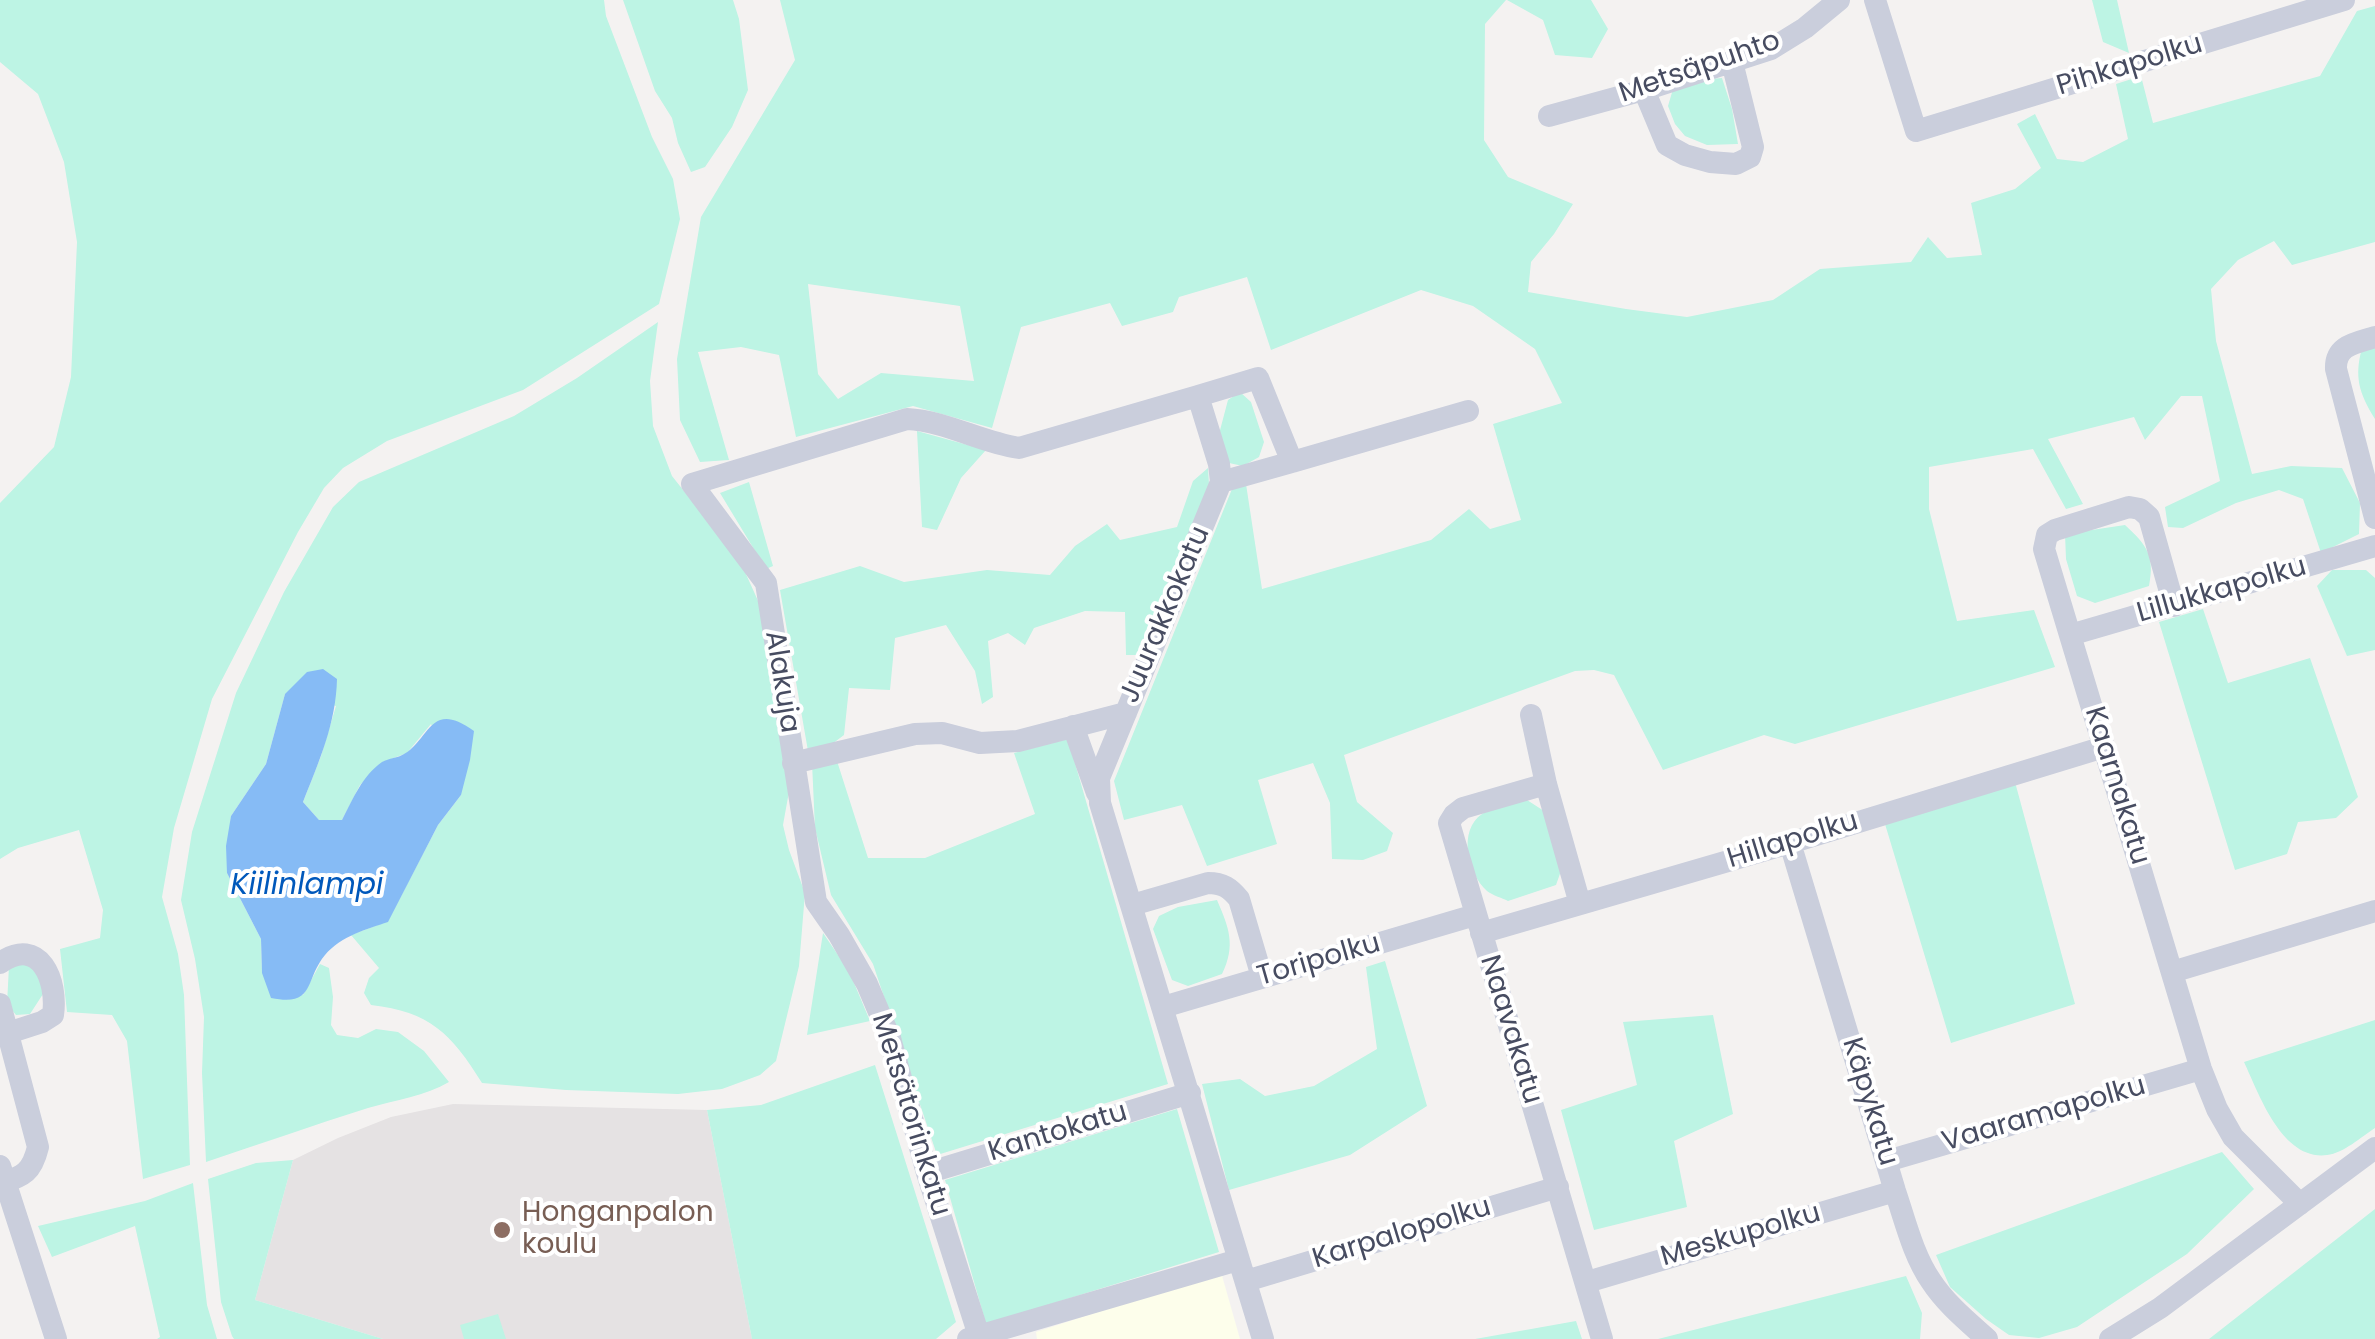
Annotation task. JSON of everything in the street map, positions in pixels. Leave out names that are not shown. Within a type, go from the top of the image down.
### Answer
[{"type":"street","name":"Metsäpuhto","points":[[1550,116],[1772,48],[1839,0]]},
{"type":"street","name":"Pihkapolku","points":[[1875,0],[1916,131],[2336,1]]},
{"type":"street","points":[[1644,90],[1668,145],[1710,162],[1736,164],[1750,158],[1753,147],[1732,62]]},
{"type":"street","points":[[2375,337],[2340,350],[2336,359],[2367,460],[2375,518]]},
{"type":"street","points":[[1292,462],[1258,378],[1198,396],[1222,482],[1292,462],[1468,411]]},
{"type":"street","name":"Alakuja","points":[[816,902],[766,584],[692,484],[907,420],[926,420],[1019,448],[1198,396]]},
{"type":"street","name":"Juurakkokatu","points":[[1222,482],[1100,778],[1100,803],[1262,1339]]},
{"type":"street","name":"Kaarnakatu","points":[[2174,606],[2145,511],[2129,507],[2047,535],[2044,548],[2201,1070],[2217,1110],[2233,1136],[2300,1204]]},
{"type":"street","name":"Lillukkapolku","points":[[2070,635],[2375,546]]},
{"type":"street","points":[[793,763],[915,734],[942,734],[980,743],[1018,741],[1126,712]]},
{"type":"street","points":[[1531,715],[1580,904]]},
{"type":"street","points":[[1073,726],[1100,803]]},
{"type":"street","name":"Hillapolku","points":[[1478,924],[1580,904],[2104,748]]},
{"type":"street","name":"Naavakatu","points":[[1546,784],[1463,808],[1449,823],[1602,1339]]},
{"type":"street","name":"Käpykatu","points":[[1790,843],[1914,1248],[1928,1278],[1950,1306],[1988,1339]]},
{"type":"street","points":[[1132,905],[1208,884],[1230,888],[1239,899],[1262,977]]},
{"type":"street","name":"Metsätorinkatu","points":[[816,902],[868,984],[890,1038],[975,1338]]},
{"type":"street","points":[[2172,972],[2375,911]]},
{"type":"street","name":"Toripolku","points":[[1164,1007],[1262,977],[1478,924]]},
{"type":"street","points":[[0,963],[5,958],[28,954],[36,958],[47,968],[54,1004],[53,1014],[6,1042]]},
{"type":"street","points":[[0,1004],[6,1042],[38,1147],[34,1164],[22,1175],[2,1178],[56,1339]]},
{"type":"street","name":"Vaaramapolku","points":[[1887,1161],[2201,1070]]},
{"type":"street","name":"Kantokatu","points":[[927,1173],[1190,1093]]},
{"type":"street","points":[[2110,1339],[2160,1308],[2375,1148]]},
{"type":"street","name":"Karpalopolku","points":[[975,1338],[1558,1187]]},
{"type":"street","name":"Meskupolku","points":[[1586,1282],[1895,1191]]},
{"type":"shaded area","name":"Honganpalon koulu","points":[[453,1104],[707,1110],[752,1339],[383,1339],[255,1300],[293,1160],[391,1117]]},
{"type":"shaded area","points":[[1221,1272],[1240,1339],[1037,1339],[1036,1332]]},
{"type":"green space","points":[[0,0],[604,0],[606,16],[652,137],[673,179],[680,219],[659,304],[523,390],[387,441],[343,468],[324,488],[298,532],[212,699],[174,828],[162,897],[178,954],[184,995],[190,1165],[143,1179],[127,1041],[112,1015],[67,1012],[60,949],[100,938],[103,910],[79,830],[18,848],[0,859],[0,503],[54,447],[71,377],[77,242],[64,162],[38,94],[0,62]]},
{"type":"green space","points":[[623,0],[733,0],[748,90],[732,127],[705,167],[691,172],[672,118],[655,91]]},
{"type":"green space","points":[[780,0],[1506,0],[1485,24],[1484,140],[1508,177],[1573,204],[1531,262],[1528,292],[1687,317],[1773,300],[1820,269],[1911,262],[1928,237],[1947,258],[1982,255],[1971,203],[2015,189],[2041,168],[2017,124],[2035,114],[2057,159],[2083,162],[2128,139],[2116,84],[2141,76],[2153,123],[2320,76],[2357,11],[2375,6],[2375,242],[2292,265],[2274,241],[2238,260],[2211,289],[2216,341],[2252,474],[2291,466],[2342,468],[2360,503],[2359,534],[2321,553],[2303,499],[2279,490],[2236,503],[2183,528],[2168,527],[2165,507],[2220,481],[2202,396],[2181,396],[2145,440],[2134,417],[2048,439],[2083,504],[2066,509],[2033,449],[1929,467],[1929,509],[1957,621],[2034,610],[2055,667],[1795,744],[1764,735],[1663,770],[1614,675],[1575,671],[1344,755],[1357,802],[1393,833],[1387,851],[1363,860],[1332,859],[1330,803],[1313,763],[1258,780],[1277,844],[1207,866],[1182,805],[1124,820],[1114,781],[1232,489],[1246,484],[1262,589],[1431,540],[1469,509],[1490,529],[1521,520],[1493,424],[1562,403],[1535,349],[1473,306],[1421,290],[1271,350],[1247,277],[1179,297],[1173,312],[1122,326],[1110,303],[1021,327],[992,428],[913,406],[796,437],[779,355],[741,347],[698,352],[729,460],[700,462],[680,420],[677,359],[701,217],[795,60]],"holes":[[[808,284],[960,306],[974,381],[881,373],[838,399],[818,374]]]},
{"type":"green space","points":[[1507,0],[1591,0],[1608,29],[1592,58],[1555,55],[1543,20]]},
{"type":"green space","points":[[2092,0],[2117,0],[2129,53],[2103,42]]},
{"type":"green space","points":[[1722,78],[1738,144],[1707,145],[1685,136],[1668,106],[1673,89],[1699,80]]},
{"type":"green space","points":[[658,322],[650,381],[653,426],[672,476],[741,563],[768,623],[790,786],[783,825],[805,893],[799,966],[776,1061],[760,1075],[722,1089],[678,1094],[482,1083],[460,1051],[437,1028],[409,1013],[371,1005],[364,993],[369,978],[379,968],[351,935],[388,921],[438,825],[461,795],[431,724],[407,753],[383,762],[360,785],[342,820],[319,820],[303,802],[336,706],[285,694],[266,764],[231,816],[227,873],[261,939],[262,973],[303,995],[320,964],[329,968],[331,1025],[337,1035],[358,1038],[376,1029],[398,1032],[424,1051],[449,1082],[206,1162],[204,1017],[181,900],[192,832],[236,693],[284,592],[333,507],[359,482],[514,416]]},
{"type":"green space","points":[[2375,344],[2375,419],[2362,393],[2358,368],[2362,348]]},
{"type":"green space","points":[[1240,392],[1251,402],[1264,442],[1259,457],[1243,466],[1229,463],[1219,434],[1228,400]]},
{"type":"green space","points":[[917,431],[986,450],[961,478],[937,530],[922,527]]},
{"type":"green space","points":[[1208,468],[1209,484],[1146,655],[1126,655],[1125,612],[1085,611],[1034,628],[1025,645],[1008,633],[988,641],[993,697],[982,704],[975,671],[946,625],[895,638],[890,690],[849,688],[844,735],[832,744],[808,751],[780,590],[860,566],[904,582],[987,570],[1050,575],[1075,546],[1107,524],[1120,540],[1177,527],[1193,481]]},
{"type":"green space","points":[[749,482],[773,566],[766,569],[720,493]]},
{"type":"green space","points":[[2125,525],[2148,552],[2149,586],[2095,603],[2077,596],[2066,559],[2065,534]]},
{"type":"green space","points":[[2332,570],[2366,570],[2375,578],[2375,650],[2347,656],[2317,586]]},
{"type":"green space","points":[[2203,609],[2228,683],[2310,658],[2358,797],[2336,818],[2298,822],[2287,854],[2235,870],[2159,622]]},
{"type":"green space","points":[[1068,739],[1168,1084],[937,1155],[873,964],[831,895],[815,828],[812,763],[837,761],[868,858],[925,858],[1035,814],[1014,753]]},
{"type":"green space","points":[[2015,782],[2075,1004],[1951,1043],[1885,824]]},
{"type":"green space","points":[[1527,800],[1544,811],[1562,868],[1556,885],[1508,901],[1489,892],[1474,874],[1468,852],[1470,830],[1482,814]]},
{"type":"green space","points":[[1217,900],[1229,937],[1229,954],[1222,974],[1188,986],[1172,980],[1153,929],[1159,916],[1178,907]]},
{"type":"green space","points":[[823,933],[849,971],[870,1021],[807,1035]]},
{"type":"green space","points":[[1385,961],[1427,1106],[1350,1155],[1229,1190],[1202,1084],[1240,1079],[1265,1096],[1314,1086],[1377,1049],[1366,967]]},
{"type":"green space","points":[[27,962],[41,969],[43,994],[30,1014],[16,1015],[7,1004],[9,966]]},
{"type":"green space","points":[[1713,1015],[1733,1114],[1674,1141],[1687,1207],[1594,1230],[1561,1110],[1637,1085],[1623,1022]]},
{"type":"green space","points":[[2375,1020],[2375,1128],[2333,1154],[2311,1154],[2297,1148],[2274,1123],[2244,1062]]},
{"type":"green space","points":[[875,1065],[956,1322],[936,1339],[752,1339],[707,1110],[761,1105]]},
{"type":"green space","points":[[1177,1109],[1219,1252],[986,1324],[945,1180]]},
{"type":"green space","points":[[2222,1152],[2254,1189],[2187,1254],[2077,1327],[2039,1338],[2009,1335],[1950,1287],[1936,1255]]},
{"type":"green space","points":[[293,1160],[255,1300],[383,1339],[232,1336],[221,1302],[208,1179],[256,1163]]},
{"type":"green space","points":[[193,1183],[207,1305],[217,1339],[157,1339],[160,1337],[135,1226],[52,1257],[38,1226],[145,1201]]},
{"type":"green space","points":[[2375,1209],[2375,1339],[2209,1339]]},
{"type":"green space","points":[[1906,1276],[1922,1313],[1920,1339],[1658,1339]]},
{"type":"green space","points":[[498,1314],[506,1339],[464,1339],[460,1325]]},
{"type":"green space","points":[[1576,1321],[1582,1339],[1475,1339]]},
{"type":"water","name":"Kiilinlampi","points":[[323,669],[337,679],[334,711],[303,802],[319,820],[342,820],[369,774],[385,761],[404,754],[439,720],[459,722],[474,731],[461,795],[438,825],[388,922],[331,948],[302,995],[285,1000],[271,998],[262,973],[261,939],[227,873],[226,846],[231,816],[266,764],[285,694],[307,672]]},
{"type":"place","name":"Honganpalon koulu","points":[[502,1230]]}]
